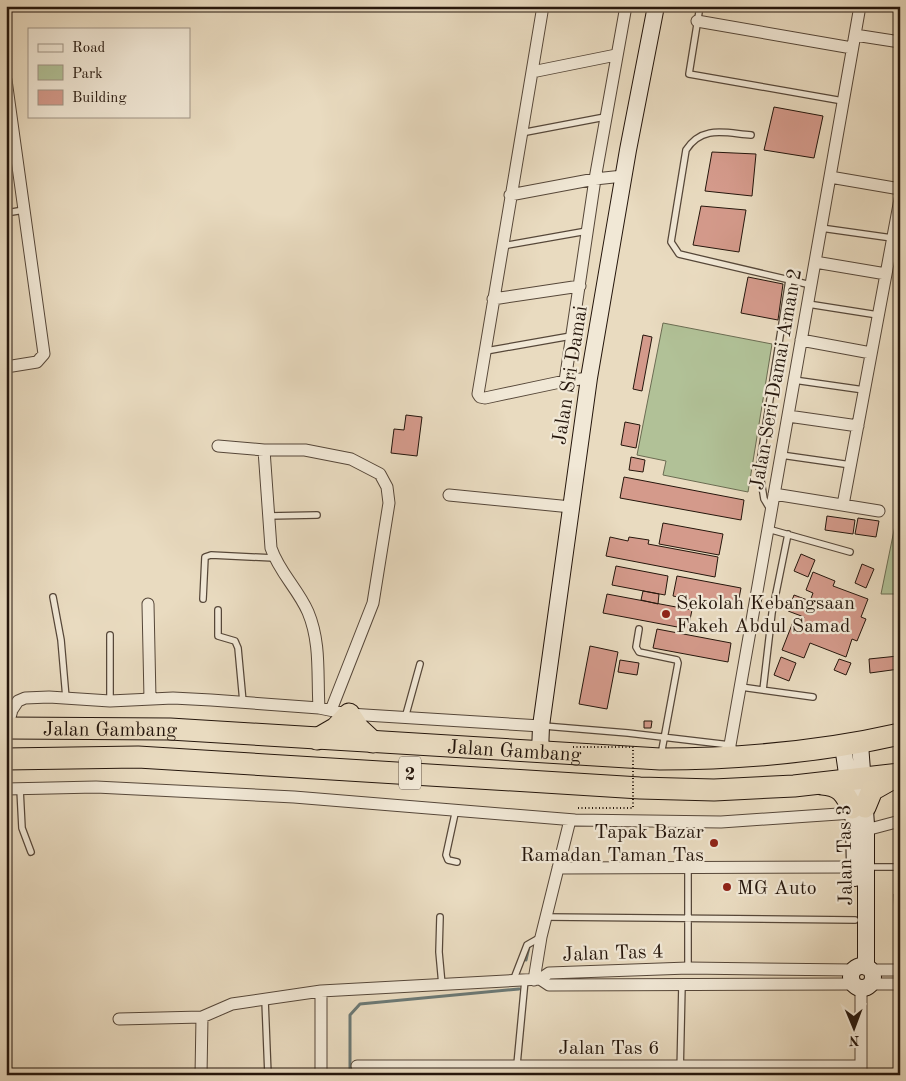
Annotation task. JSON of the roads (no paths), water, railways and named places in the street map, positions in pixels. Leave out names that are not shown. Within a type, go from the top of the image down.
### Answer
[{"type":"highway","points":[[316,739],[336,728],[340,712],[373,742]]},
{"type":"highway","name":"Jalan Gambang","points":[[7,728],[170,729],[660,759],[731,752],[851,745],[900,734]]},
{"type":"highway","name":"Jalan Gambang","points":[[6,759],[138,757],[640,788],[714,790],[814,784],[900,774]]},
{"type":"highway","points":[[814,784],[840,788],[857,809],[872,790],[900,774]]},
{"type":"street","points":[[543,6],[520,133],[478,395],[484,398],[565,381],[589,378]]},
{"type":"street","points":[[565,381],[605,117],[626,6]]},
{"type":"street","name":"Jalan Sri Damai","points":[[540,753],[541,726],[589,378],[656,6]]},
{"type":"street","name":"Jalan Seri Damai Aman 2","points":[[731,752],[740,687],[860,6]]},
{"type":"street","points":[[697,21],[852,48]]},
{"type":"street","points":[[854,35],[900,42]]},
{"type":"street","points":[[532,72],[616,55]]},
{"type":"street","points":[[6,80],[44,354],[37,362],[6,367]]},
{"type":"street","points":[[510,196],[595,179],[624,176]]},
{"type":"street","points":[[830,177],[900,189]]},
{"type":"street","points":[[843,505],[900,199]]},
{"type":"street","points":[[815,262],[886,274]]},
{"type":"street","points":[[493,300],[580,286]]},
{"type":"street","points":[[801,340],[871,353]]},
{"type":"street","points":[[788,416],[858,426]]},
{"type":"street","points":[[218,446],[264,450],[305,450],[351,459],[380,474],[387,487],[389,503],[374,603],[340,712]]},
{"type":"street","points":[[264,450],[271,548],[274,558],[302,602],[316,634],[319,708]]},
{"type":"street","points":[[774,494],[879,511]]},
{"type":"street","points":[[448,495],[571,507]]},
{"type":"street","points":[[148,604],[150,699]]},
{"type":"street","points":[[7,728],[12,710],[18,701],[25,698],[243,702],[405,718],[541,726]]},
{"type":"street","name":"Jalan Tas 3","points":[[851,745],[861,867],[861,1070]]},
{"type":"street","points":[[6,789],[96,786],[294,796],[570,820],[703,823],[857,809]]},
{"type":"street","name":"Jalan Tas 3","points":[[857,809],[866,830],[855,920],[862,976]]},
{"type":"street","points":[[119,1018],[202,1017],[232,1004],[320,991],[533,980],[541,937],[570,820]]},
{"type":"street","points":[[866,830],[900,821]]},
{"type":"street","points":[[558,868],[861,867]]},
{"type":"street","name":"Jalan Tas 4","points":[[533,980],[549,973],[688,968],[862,976],[900,984]]},
{"type":"street","name":"Jalan Tas 4","points":[[533,980],[549,985],[682,983],[862,976],[900,970]]},
{"type":"street","points":[[320,991],[321,1075]]},
{"type":"street","points":[[201,1075],[202,1017]]},
{"type":"street","name":"Jalan Tas 6","points":[[357,1066],[516,1070],[861,1070]]},
{"type":"lane","points":[[700,6],[688,74],[843,100]]},
{"type":"lane","points":[[520,133],[605,117]]},
{"type":"lane","points":[[751,135],[710,132],[694,138],[686,150],[671,242],[678,254],[811,285]]},
{"type":"lane","points":[[6,213],[24,210]]},
{"type":"lane","points":[[821,228],[892,238]]},
{"type":"lane","points":[[502,246],[587,231]]},
{"type":"lane","points":[[771,511],[764,499],[759,468],[789,280]]},
{"type":"lane","points":[[808,304],[878,315]]},
{"type":"lane","points":[[486,351],[571,336]]},
{"type":"lane","points":[[794,380],[864,390]]},
{"type":"lane","points":[[781,454],[850,465]]},
{"type":"lane","points":[[268,516],[318,515]]},
{"type":"lane","points":[[768,529],[850,552]]},
{"type":"lane","points":[[763,690],[772,613],[788,534]]},
{"type":"lane","points":[[203,599],[204,559],[207,556],[274,558]]},
{"type":"lane","points":[[53,597],[61,640],[66,698]]},
{"type":"lane","points":[[218,610],[218,636],[235,641],[238,648],[243,702]]},
{"type":"lane","points":[[640,630],[636,647],[638,652],[677,660],[678,663],[660,759]]},
{"type":"lane","points":[[110,635],[110,701]]},
{"type":"lane","points":[[405,718],[420,664]]},
{"type":"lane","points":[[740,687],[813,697]]},
{"type":"lane","points":[[541,726],[664,737],[731,752]]},
{"type":"lane","points":[[20,789],[22,828],[31,852]]},
{"type":"lane","points":[[456,809],[446,855],[448,860],[457,862]]},
{"type":"lane","points":[[861,867],[900,867]]},
{"type":"lane","points":[[688,869],[688,968]]},
{"type":"lane","points":[[440,917],[439,952],[442,986]]},
{"type":"lane","points":[[546,917],[855,920]]},
{"type":"lane","points":[[513,981],[527,945],[541,937]]},
{"type":"lane","points":[[516,1070],[533,980]]},
{"type":"lane","points":[[680,1070],[682,983]]},
{"type":"lane","points":[[265,1000],[268,1075]]},
{"type":"waterway","points":[[526,960],[529,947]]},
{"type":"waterway","points":[[350,1075],[350,1015],[360,1004],[519,989]]},
{"type":"place","name":"Sekolah Kebangsaan Fakeh Abdul Samad","points":[[666,614]]},
{"type":"place","name":"Tapak Bazar Ramadan Taman Tas","points":[[714,843]]},
{"type":"place","name":"MG Auto","points":[[727,887]]}]
